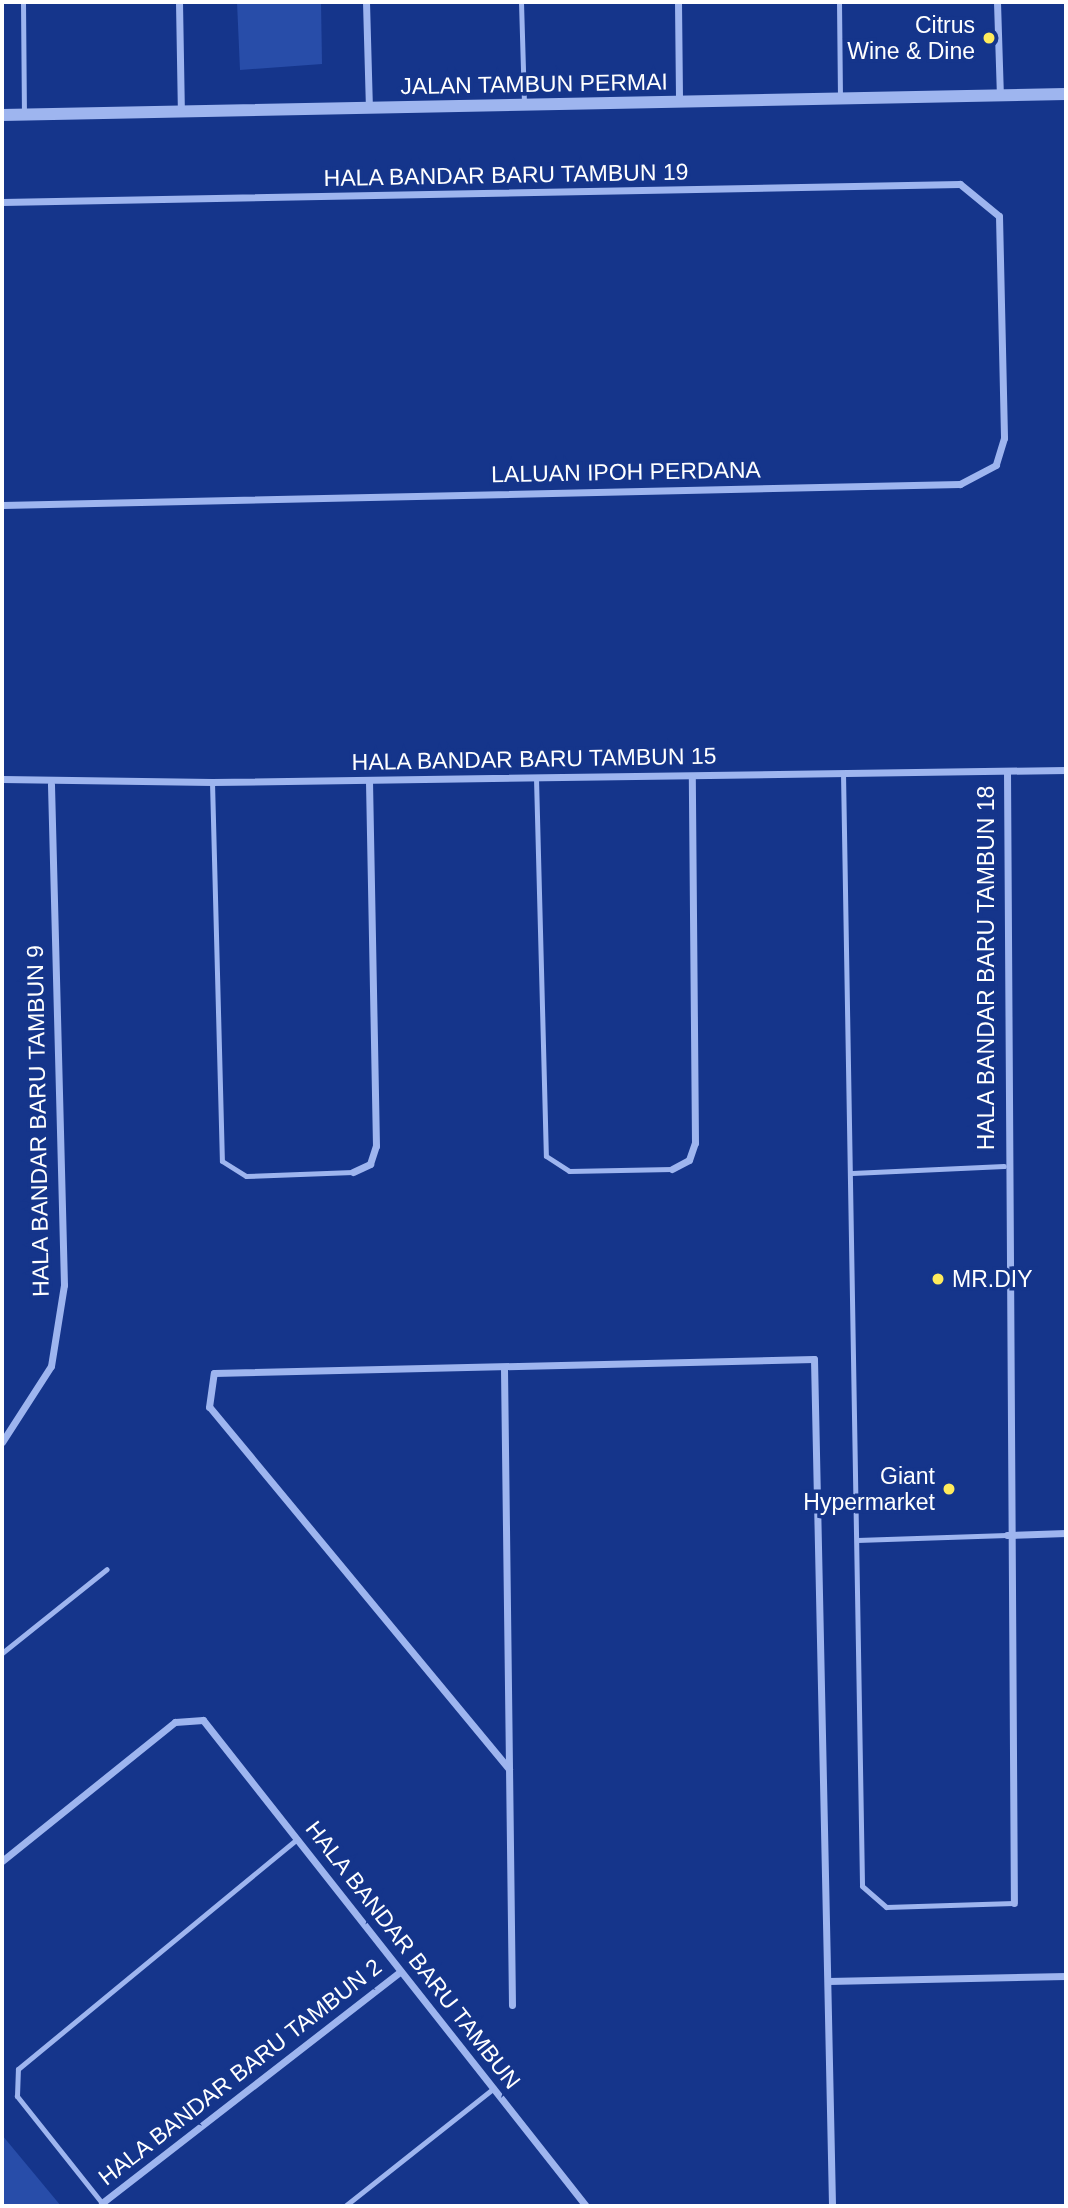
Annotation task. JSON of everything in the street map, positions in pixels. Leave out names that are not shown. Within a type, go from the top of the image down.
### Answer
[{"type":"street","points":[[179,2],[181,112]]},
{"type":"street","points":[[366,2],[369,108]]},
{"type":"street","points":[[678,2],[679,102]]},
{"type":"street","points":[[997,2],[1000,96]]},
{"type":"street","name":"JALAN TAMBUN PERMAI","points":[[2,115],[1066,94]]},
{"type":"street","name":"HALA BANDAR BARU TAMBUN 19","points":[[2,201],[775,190],[915,181],[960,184],[999,216]]},
{"type":"street","name":"LALUAN IPOH PERDANA","points":[[2,505],[973,482],[996,465],[1004,439],[999,216]]},
{"type":"street","name":"HALA BANDAR BARU TAMBUN 15","points":[[2,779],[51,784],[1066,770]]},
{"type":"street","name":"HALA BANDAR BARU TAMBUN 18","points":[[1007,771],[1004,1166],[1014,1903]]},
{"type":"street","points":[[672,1169],[689,1160],[695,1143],[692,776]]},
{"type":"street","points":[[353,1172],[370,1164],[376,1146],[369,780]]},
{"type":"street","name":"HALA BANDAR BARU TAMBUN 9","points":[[3,1435],[51,1366],[64,1285],[51,784]]},
{"type":"street","points":[[509,1769],[209,1407],[214,1373],[505,1369],[814,1359],[832,2206]]},
{"type":"street","points":[[505,1369],[512,2005]]},
{"type":"street","points":[[1007,1535],[1066,1533]]},
{"type":"street","name":"HALA BANDAR BARU TAMBUN","points":[[2,1861],[175,1722],[194,1717],[210,1726],[586,2206]]},
{"type":"street","name":"HALA BANDAR BARU TAMBUN 2","points":[[102,2203],[401,1971]]},
{"type":"street","points":[[828,1981],[1066,1976]]},
{"type":"lane","points":[[23,2],[24,115]]},
{"type":"lane","points":[[522,2],[524,106]]},
{"type":"lane","points":[[839,2],[840,99]]},
{"type":"lane","points":[[844,773],[862,1886],[886,1907],[1014,1903]]},
{"type":"lane","points":[[536,778],[546,1156],[569,1171],[672,1169]]},
{"type":"lane","points":[[212,782],[222,1161],[246,1176],[353,1172]]},
{"type":"lane","points":[[852,1173],[1004,1166]]},
{"type":"lane","points":[[857,1540],[1007,1535]]},
{"type":"lane","points":[[2,1653],[107,1569]]},
{"type":"lane","points":[[102,2203],[17,2096],[18,2069],[297,1839]]},
{"type":"lane","points":[[345,2206],[494,2088]]},
{"type":"shaded area","points":[[237,2],[321,2],[322,64],[240,70]]},
{"type":"shaded area","points":[[2,2135],[61,2206],[2,2206]]},
{"type":"place","name":"Citrus Wine & Dine","points":[[989,38]]},
{"type":"place","name":"MR.DIY","points":[[938,1279]]},
{"type":"place","name":"Giant Hypermarket","points":[[949,1489]]}]
